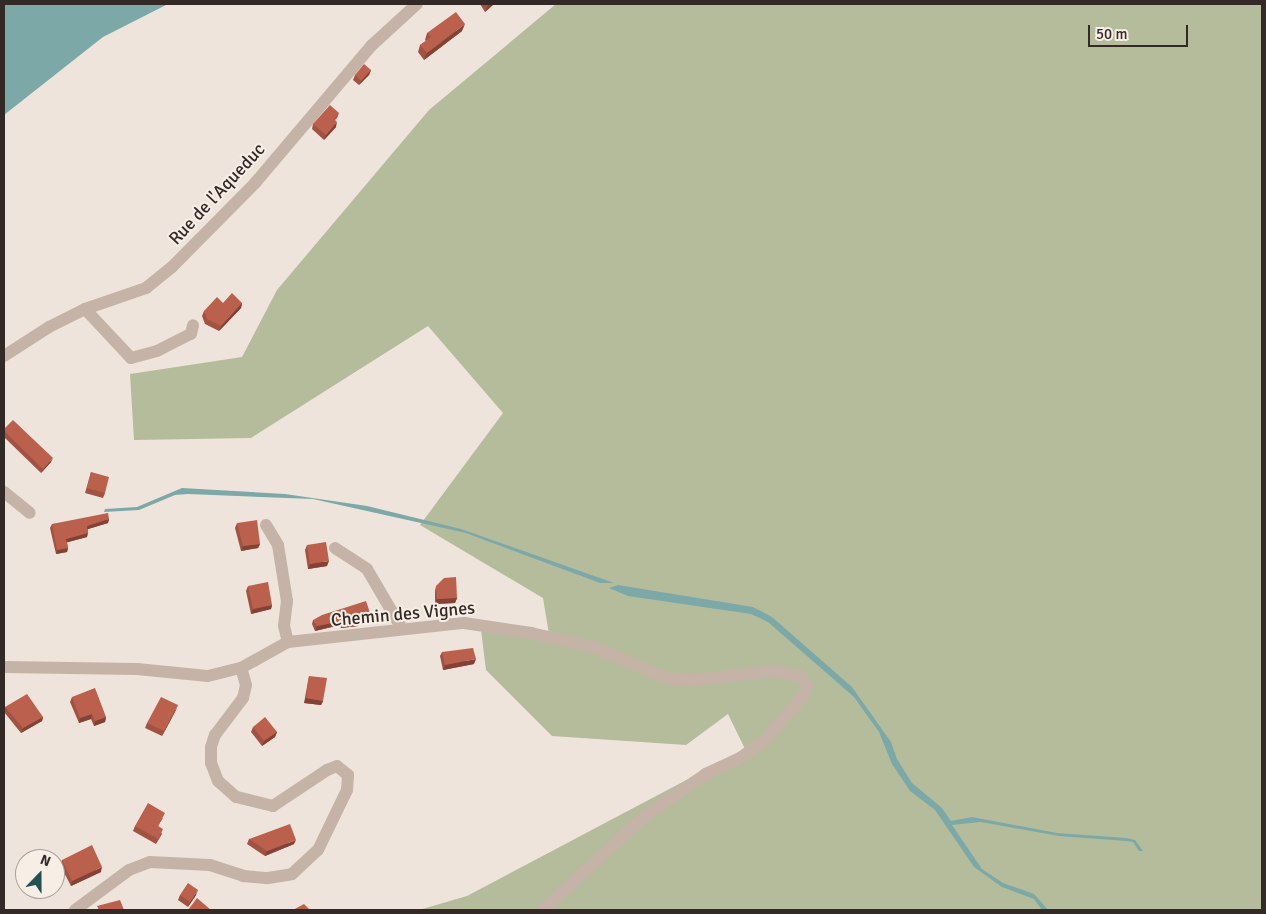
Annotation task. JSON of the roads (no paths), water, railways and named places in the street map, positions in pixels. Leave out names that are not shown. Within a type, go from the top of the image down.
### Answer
[{"type":"street","name":"Rue de l'Aqueduc","points":[[4,356],[49,327],[85,309],[128,297],[146,288],[172,268],[255,184],[371,46],[417,4]]},
{"type":"street","points":[[85,309],[131,358],[157,351],[190,334],[193,325]]},
{"type":"street","points":[[4,492],[30,513]]},
{"type":"street","points":[[266,525],[278,545],[287,601],[284,626],[288,642]]},
{"type":"street","points":[[335,548],[366,569],[402,629]]},
{"type":"street","name":"Chemin des Vignes","points":[[4,667],[137,669],[208,676],[240,668],[288,642],[464,623],[487,625],[593,647],[669,679],[695,680],[782,671],[800,676],[807,685],[804,695],[766,740],[740,758],[706,774],[646,816],[543,910]]},
{"type":"street","points":[[75,910],[129,870],[150,862],[210,865],[243,876],[268,878],[292,874],[318,850],[347,790],[348,775],[337,766],[273,806],[236,797],[218,781],[212,763],[211,747],[216,735],[243,698],[246,685],[240,668]]},
{"type":"water","points":[[4,4],[168,4],[103,37],[4,115]]},
{"type":"water","points":[[182,488],[285,494],[367,506],[461,529],[614,583],[600,583],[466,533],[313,499],[188,494],[175,495],[139,510],[104,512],[105,509],[137,507]]},
{"type":"water","points":[[618,585],[753,607],[772,617],[852,687],[891,742],[897,759],[912,783],[942,808],[951,821],[972,817],[1057,833],[1126,838],[1135,840],[1143,851],[1139,851],[1133,842],[1126,841],[1059,836],[981,822],[952,825],[982,869],[1003,883],[1034,894],[1048,910],[1042,910],[1034,899],[1002,887],[974,867],[935,810],[910,791],[892,764],[879,732],[854,697],[768,622],[751,614],[628,596],[609,588]]}]
